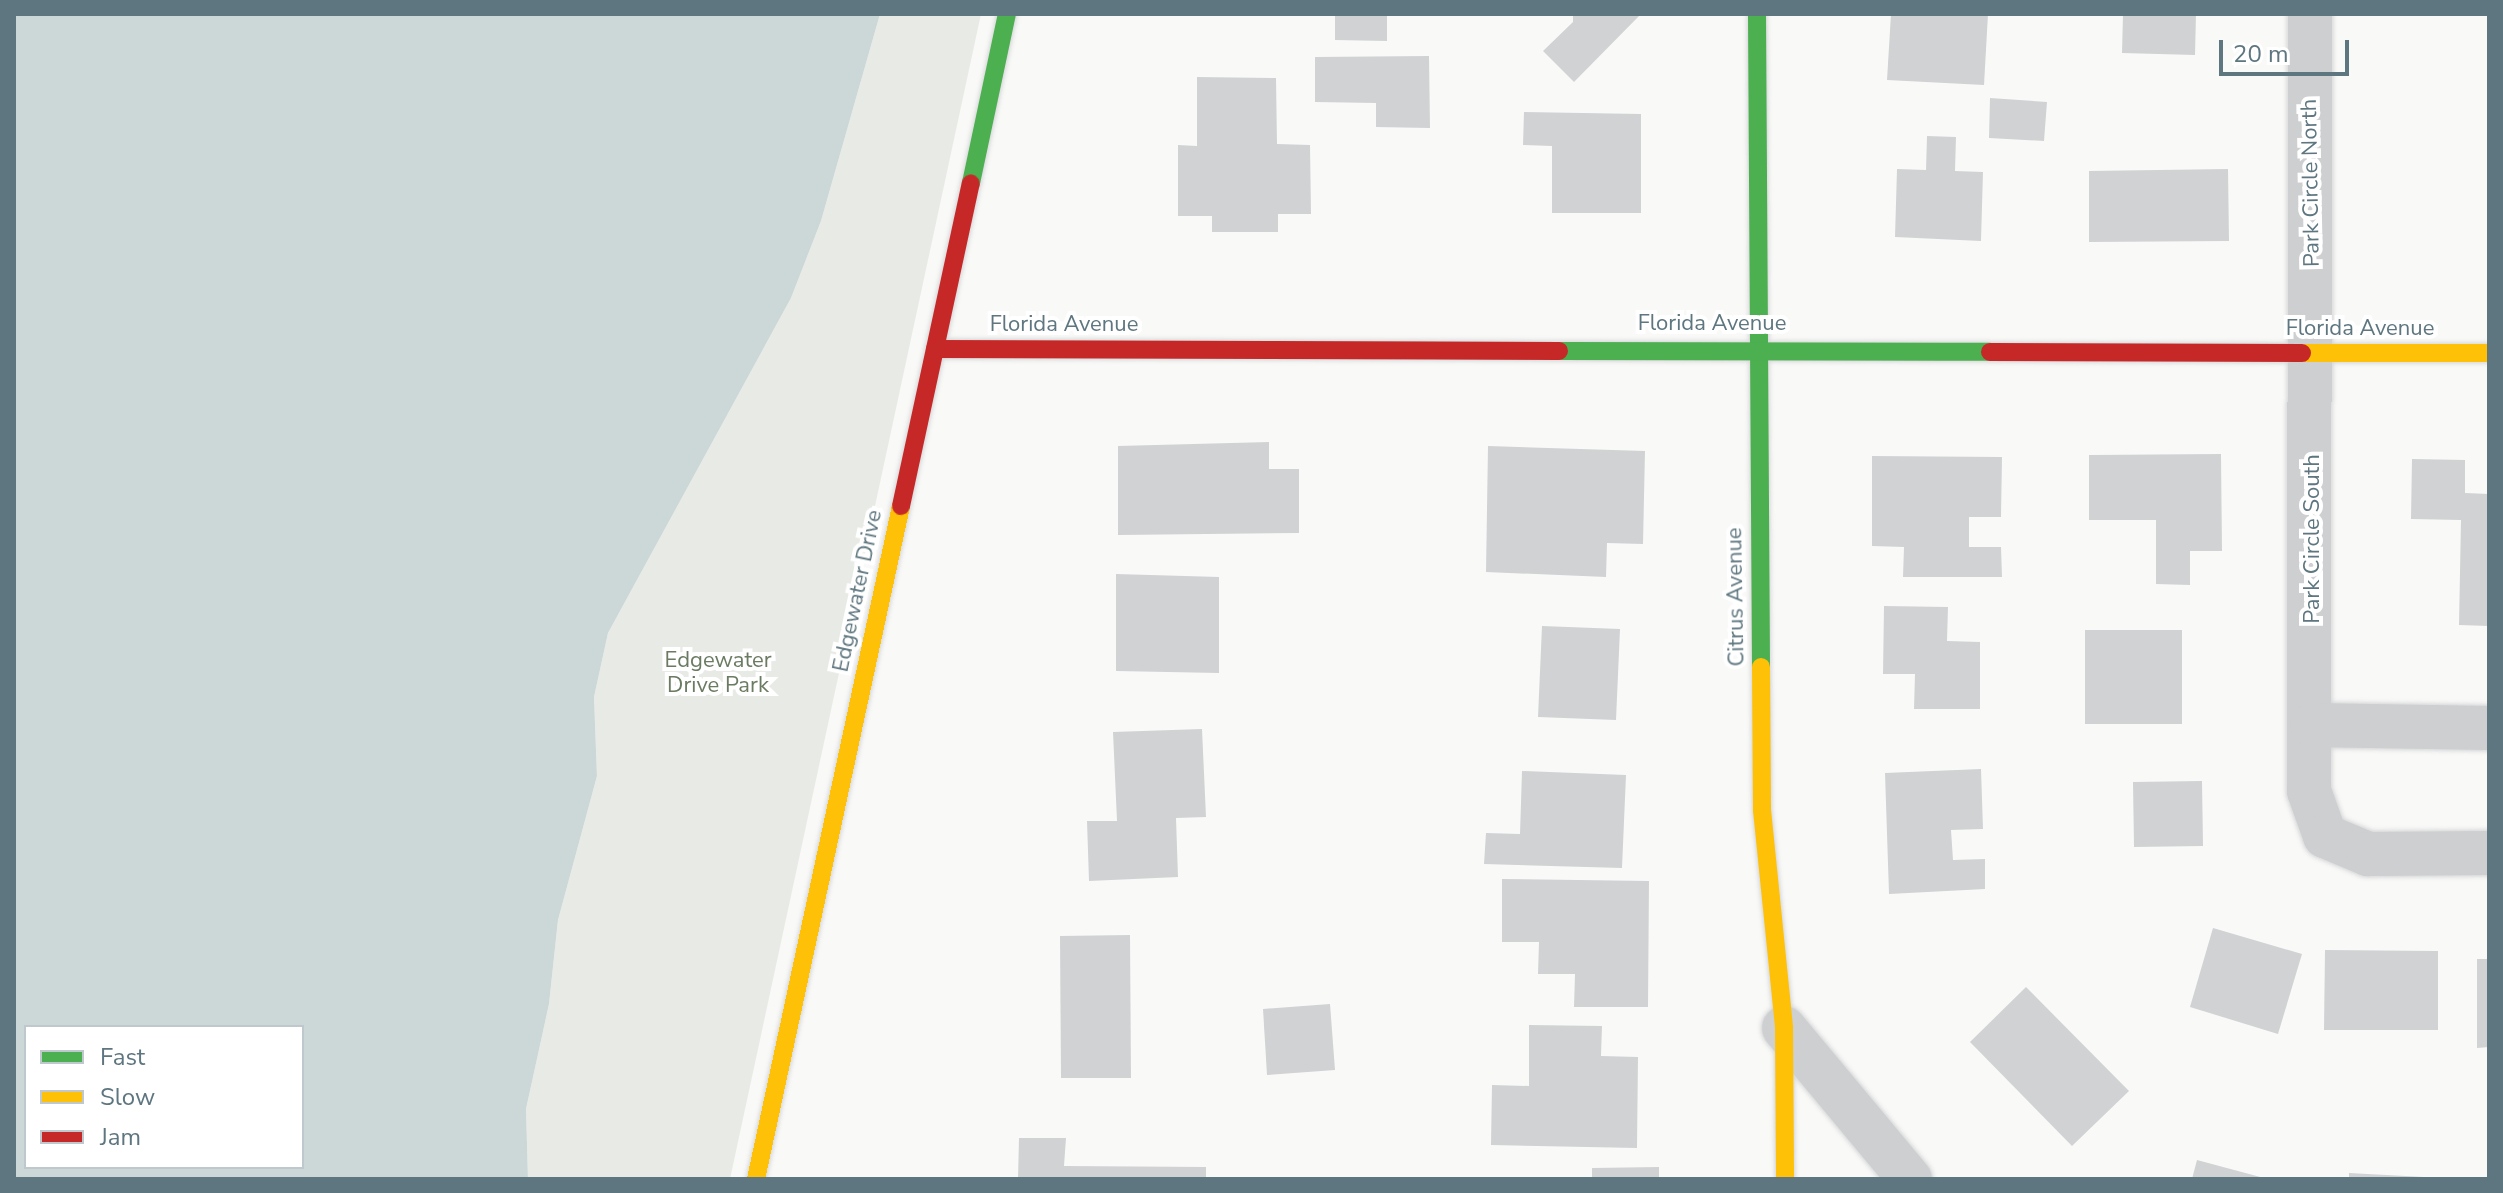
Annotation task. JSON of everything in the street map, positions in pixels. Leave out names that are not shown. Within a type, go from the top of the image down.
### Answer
[{"type":"street","name":"Edgewater Drive","points":[[756,1179],[1007,14]]},
{"type":"street","name":"Citrus Avenue","points":[[1757,14],[1762,810],[1784,1028],[1785,1179]]},
{"type":"street","name":"Park Circle North","points":[[2310,14],[2313,352]]},
{"type":"street","name":"Florida Avenue","points":[[935,349],[1757,348],[2489,353]]},
{"type":"street","name":"Park Circle South","points":[[2313,352],[2309,791],[2325,836],[2368,854],[2489,853]]},
{"type":"street","points":[[2312,725],[2489,728]]},
{"type":"street","points":[[1784,1028],[1910,1179]]},
{"type":"green space","name":"Edgewater Drive Park","points":[[880,14],[981,14],[730,1179],[528,1179],[526,1109],[549,1004],[558,920],[597,776],[594,697],[608,633],[791,298],[821,221]]},
{"type":"shaded area","points":[[14,14],[880,14],[821,221],[791,298],[608,633],[594,697],[597,776],[558,920],[549,1004],[526,1109],[528,1179],[14,1179]]},
{"type":"building","points":[[1335,14],[1387,14],[1387,41],[1335,40]]},
{"type":"building","points":[[1573,14],[1641,14],[1574,82],[1543,51],[1573,22]]},
{"type":"building","points":[[1891,14],[1988,14],[1984,85],[1887,80]]},
{"type":"building","points":[[2123,14],[2196,14],[2195,55],[2122,53]]},
{"type":"building","points":[[1429,56],[1430,128],[1376,127],[1376,103],[1315,102],[1315,57]]},
{"type":"building","points":[[1197,77],[1276,78],[1277,144],[1310,145],[1311,214],[1278,214],[1278,232],[1212,232],[1212,216],[1178,216],[1178,145],[1197,146]]},
{"type":"building","points":[[1990,98],[2047,102],[2044,141],[1989,138]]},
{"type":"building","points":[[1524,112],[1641,114],[1641,213],[1552,213],[1552,146],[1523,145]]},
{"type":"building","points":[[1927,136],[1956,137],[1955,171],[1983,172],[1981,241],[1895,237],[1897,169],[1926,170]]},
{"type":"building","points":[[2228,169],[2229,241],[2089,242],[2089,171]]},
{"type":"building","points":[[1269,442],[1269,469],[1299,469],[1299,533],[1118,535],[1118,446]]},
{"type":"building","points":[[1488,446],[1645,451],[1643,544],[1607,543],[1606,577],[1486,572]]},
{"type":"building","points":[[2221,454],[2222,551],[2190,551],[2190,585],[2156,584],[2156,520],[2089,520],[2089,455]]},
{"type":"building","points":[[1872,456],[2002,457],[2001,517],[1969,517],[1969,547],[2001,547],[2002,577],[1903,577],[1904,547],[1872,546]]},
{"type":"building","points":[[2412,459],[2465,460],[2465,493],[2489,494],[2489,626],[2459,625],[2461,520],[2411,519]]},
{"type":"building","points":[[1116,574],[1219,577],[1219,673],[1116,671]]},
{"type":"building","points":[[1884,606],[1948,607],[1947,641],[1980,642],[1980,709],[1914,709],[1915,674],[1883,674]]},
{"type":"building","points":[[1542,626],[1620,629],[1616,720],[1538,717]]},
{"type":"building","points":[[2085,630],[2182,630],[2182,724],[2085,724]]},
{"type":"building","points":[[1202,729],[1206,817],[1176,818],[1178,877],[1089,881],[1087,821],[1117,821],[1113,732]]},
{"type":"building","points":[[1981,769],[1983,829],[1951,830],[1953,860],[1985,859],[1985,889],[1889,894],[1885,773]]},
{"type":"building","points":[[1522,771],[1626,775],[1622,868],[1484,864],[1486,833],[1520,834]]},
{"type":"building","points":[[2202,781],[2203,846],[2134,847],[2133,782]]},
{"type":"building","points":[[1502,879],[1649,881],[1648,1007],[1574,1007],[1575,974],[1538,974],[1539,942],[1502,942]]},
{"type":"building","points":[[2213,928],[2302,954],[2278,1034],[2190,1007]]},
{"type":"building","points":[[1130,935],[1131,1078],[1061,1078],[1060,936]]},
{"type":"building","points":[[2325,950],[2438,951],[2438,1030],[2324,1030]]},
{"type":"building","points":[[2477,959],[2489,959],[2489,1047],[2477,1048]]},
{"type":"building","points":[[2026,987],[2129,1091],[2072,1146],[1970,1042]]},
{"type":"building","points":[[1330,1004],[1335,1070],[1267,1075],[1263,1009]]},
{"type":"building","points":[[1529,1025],[1602,1026],[1601,1056],[1638,1057],[1637,1148],[1491,1145],[1492,1085],[1529,1086]]},
{"type":"building","points":[[1019,1138],[1066,1138],[1064,1166],[1206,1167],[1206,1179],[1018,1179]]},
{"type":"building","points":[[2197,1160],[2264,1178],[2264,1179],[2192,1179]]},
{"type":"building","points":[[1659,1167],[1659,1179],[1592,1179],[1592,1168]]},
{"type":"building","points":[[2349,1173],[2424,1177],[2424,1179],[2349,1179]]},
{"type":"traffic: fast","points":[[971,183],[1007,14]]},
{"type":"traffic: fast","points":[[1757,14],[1761,667]]},
{"type":"traffic: fast","points":[[1559,351],[1990,352]]},
{"type":"traffic: slow","points":[[2302,353],[2489,353]]},
{"type":"traffic: slow","points":[[756,1179],[901,506]]},
{"type":"traffic: slow","points":[[1761,667],[1762,810],[1784,1028],[1785,1179]]},
{"type":"traffic: jam","points":[[901,506],[971,183]]},
{"type":"traffic: jam","points":[[935,349],[1559,351]]},
{"type":"traffic: jam","points":[[1990,352],[2302,353]]}]
